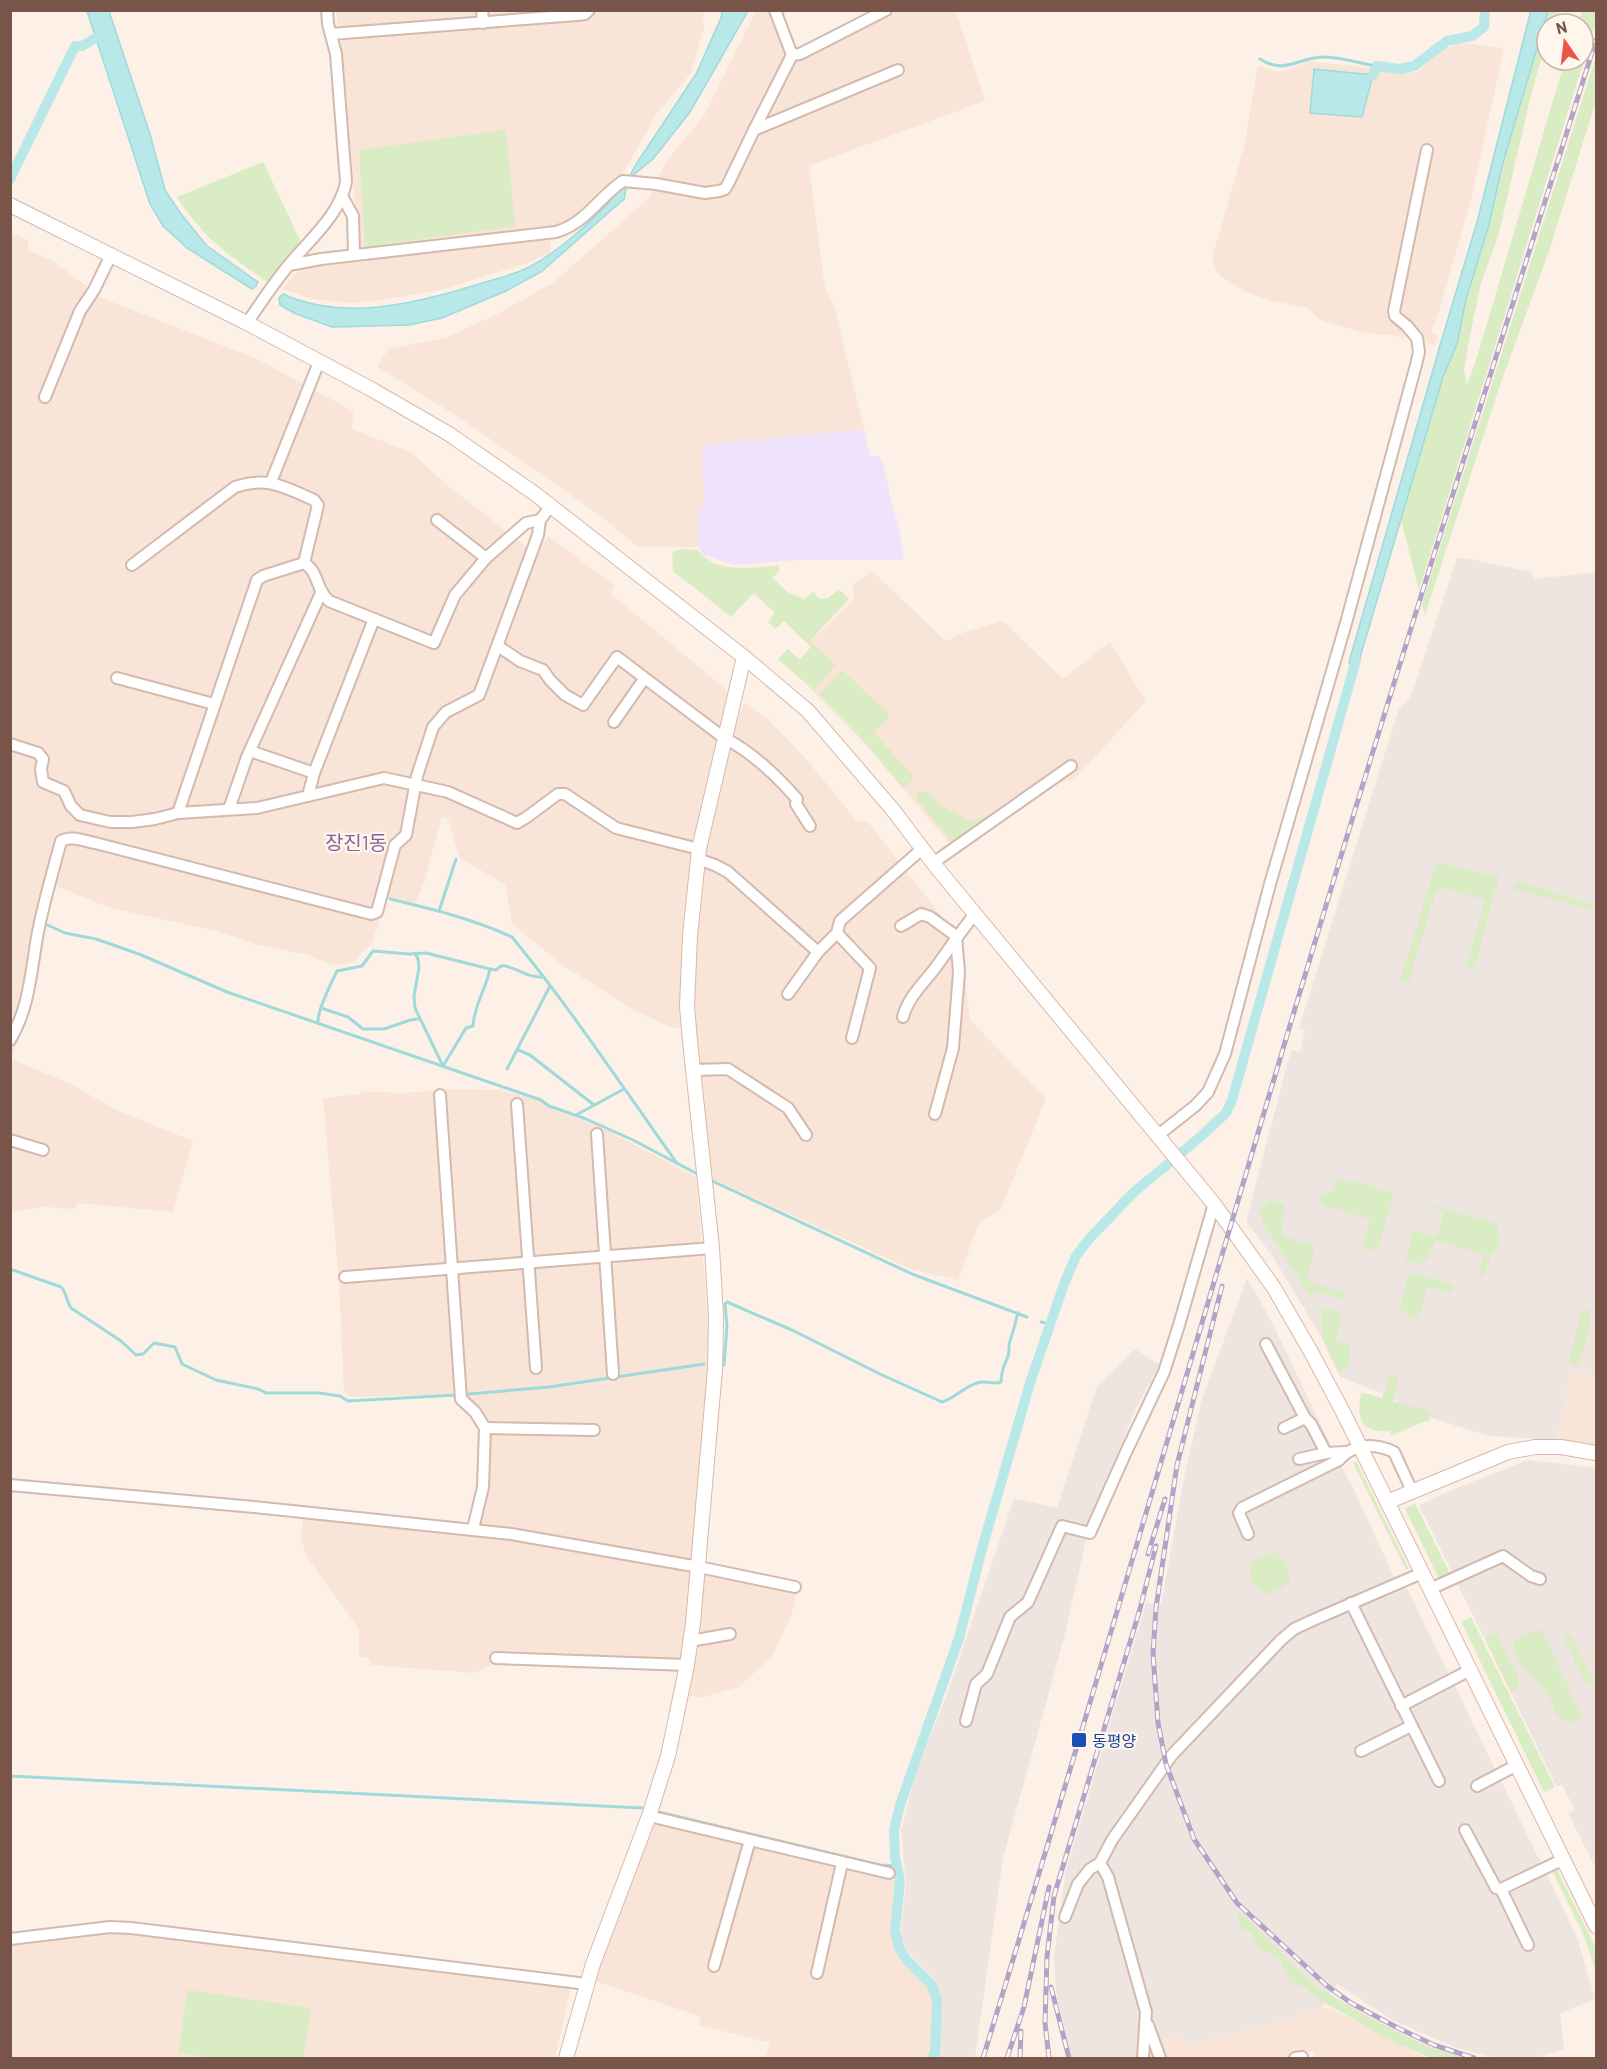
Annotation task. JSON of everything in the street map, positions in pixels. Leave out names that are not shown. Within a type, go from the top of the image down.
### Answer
[{"type":"main road","points":[[10,205],[247,323],[371,389],[449,434],[551,506],[744,657],[808,711],[893,810],[933,863],[1214,1204],[1260,1268],[1288,1312],[1343,1412],[1596,1926]]},
{"type":"main road","points":[[566,2058],[587,1984],[649,1816],[668,1756],[687,1665],[699,1567],[715,1369],[716,1317],[712,1248],[690,1041],[688,986],[690,936],[698,854],[744,657]]},
{"type":"main road","points":[[1387,1502],[1508,1452],[1535,1447],[1561,1447],[1596,1453]]},
{"type":"street","points":[[247,323],[289,265],[343,198],[346,182],[336,54],[327,10]]},
{"type":"street","points":[[482,10],[483,23]]},
{"type":"street","points":[[331,34],[577,15],[585,14],[589,10]]},
{"type":"street","points":[[289,265],[354,255],[556,232],[569,228],[623,181],[656,184],[705,193],[725,189],[792,54],[775,10]]},
{"type":"street","points":[[792,54],[800,54],[886,10]]},
{"type":"street","points":[[754,130],[898,70]]},
{"type":"street","points":[[1161,1141],[1208,1092],[1225,1054],[1270,884],[1397,437],[1419,352],[1417,339],[1395,316],[1394,311],[1427,150]]},
{"type":"street","points":[[343,198],[352,216],[354,255]]},
{"type":"street","points":[[45,397],[80,311],[94,290],[111,255]]},
{"type":"street","points":[[271,482],[319,362]]},
{"type":"street","points":[[132,565],[235,487],[251,482],[271,482],[314,500],[318,505],[304,563]]},
{"type":"street","points":[[10,1040],[18,1027],[31,984],[42,912],[61,841],[64,838],[95,843],[371,914],[377,912],[395,845],[406,835],[416,784],[433,727],[446,712],[479,695],[538,535],[540,520],[551,506]]},
{"type":"street","points":[[437,520],[486,558]]},
{"type":"street","points":[[178,813],[257,580],[304,563],[312,568],[321,593],[328,601],[434,642],[455,595],[486,558],[526,523],[540,520]]},
{"type":"street","points":[[229,810],[250,751],[321,593]]},
{"type":"street","points":[[308,796],[314,773],[374,619]]},
{"type":"street","points":[[498,646],[520,661],[543,670],[565,695],[583,705],[617,657],[724,738],[741,746],[780,779],[797,799],[796,804],[810,826]]},
{"type":"street","points":[[117,678],[214,704]]},
{"type":"street","points":[[614,722],[644,679]]},
{"type":"street","points":[[10,744],[38,753],[44,759],[41,769],[43,782],[64,791],[71,806],[80,815],[110,822],[155,819],[178,813],[257,808],[384,778],[448,792],[517,823],[558,794],[565,794],[616,828],[698,854],[728,872],[818,952]]},
{"type":"street","points":[[250,751],[314,773]]},
{"type":"street","points":[[933,863],[1071,766]]},
{"type":"street","points":[[788,994],[818,952],[837,933],[840,921],[922,849]]},
{"type":"street","points":[[901,926],[921,914],[930,917],[956,936],[959,972],[952,1048],[935,1114]]},
{"type":"street","points":[[903,1017],[906,1004],[975,914]]},
{"type":"street","points":[[837,933],[870,968],[852,1038]]},
{"type":"street","points":[[694,1070],[728,1069],[788,1108],[806,1135]]},
{"type":"street","points":[[440,1095],[461,1399],[475,1412],[485,1428],[483,1487],[473,1529]]},
{"type":"street","points":[[517,1104],[536,1368]]},
{"type":"street","points":[[597,1134],[613,1374]]},
{"type":"street","points":[[10,1140],[43,1150]]},
{"type":"street","points":[[966,1721],[976,1683],[987,1674],[1010,1617],[1028,1602],[1062,1526],[1090,1533],[1164,1372],[1214,1204]]},
{"type":"street","points":[[345,1277],[712,1248]]},
{"type":"street","points":[[1266,1344],[1326,1453]]},
{"type":"street","points":[[1284,1428],[1305,1418]]},
{"type":"street","points":[[485,1428],[594,1430]]},
{"type":"street","points":[[1299,1459],[1326,1453],[1346,1452],[1360,1447],[1380,1446],[1394,1452],[1412,1491]]},
{"type":"street","points":[[1248,1534],[1239,1513],[1242,1508],[1339,1460],[1346,1452]]},
{"type":"street","points":[[10,1485],[473,1529],[699,1567],[795,1587]]},
{"type":"street","points":[[1430,1589],[1503,1556],[1539,1579]]},
{"type":"street","points":[[1065,1917],[1078,1884],[1090,1869],[1100,1863],[1112,1840],[1172,1755],[1281,1640],[1294,1629],[1422,1573]]},
{"type":"street","points":[[1351,1604],[1439,1781]]},
{"type":"street","points":[[690,1641],[730,1634]]},
{"type":"street","points":[[496,1658],[687,1665]]},
{"type":"street","points":[[1401,1706],[1470,1670]]},
{"type":"street","points":[[1361,1751],[1411,1726]]},
{"type":"street","points":[[1477,1786],[1517,1765]]},
{"type":"street","points":[[649,1816],[889,1873]]},
{"type":"street","points":[[1465,1830],[1496,1888],[1501,1889],[1563,1859]]},
{"type":"street","points":[[714,1966],[750,1840]]},
{"type":"street","points":[[817,1972],[842,1863]]},
{"type":"street","points":[[1100,1863],[1108,1877],[1143,2001],[1146,2022],[1143,2058]]},
{"type":"street","points":[[1501,1889],[1528,1945]]},
{"type":"street","points":[[10,1939],[110,1927],[131,1928],[587,1984]]},
{"type":"street","points":[[1146,2022],[1160,2058]]},
{"type":"shaded area","points":[[336,11],[703,11],[704,28],[691,73],[656,115],[622,175],[568,222],[550,227],[550,253],[527,263],[441,290],[349,303],[312,299],[282,289],[300,269],[361,260]]},
{"type":"shaded area","points":[[756,11],[781,11],[797,50],[880,11],[956,11],[985,101],[809,166],[825,287],[835,309],[864,429],[702,445],[704,507],[699,510],[699,547],[638,547],[557,485],[452,413],[377,367],[388,349],[445,338],[499,313],[554,282],[649,198],[666,161],[704,116]]},
{"type":"shaded area","points":[[1461,43],[1504,48],[1471,201],[1431,332],[1438,336],[1435,345],[1405,337],[1365,333],[1320,320],[1308,308],[1272,301],[1246,292],[1215,270],[1212,258],[1244,147],[1258,65],[1275,71],[1285,71],[1309,61],[1417,73],[1439,51]]},
{"type":"shaded area","points":[[10,232],[28,241],[28,250],[53,261],[102,298],[255,358],[353,411],[352,429],[412,453],[447,485],[536,554],[548,536],[615,586],[610,593],[728,691],[707,788],[686,937],[681,1028],[670,1027],[634,1010],[564,966],[512,924],[505,885],[459,857],[448,819],[442,816],[416,903],[387,897],[372,943],[353,963],[333,965],[308,955],[254,944],[217,931],[110,908],[56,886],[43,933],[36,986],[11,1059],[71,1084],[116,1110],[193,1141],[173,1212],[78,1203],[74,1209],[46,1207],[11,1211]]},
{"type":"shaded area","points":[[864,429],[870,456],[878,456],[883,463],[899,528],[904,560],[797,560],[734,565],[704,555],[699,547],[699,510],[704,507],[702,445]]},
{"type":"shaded area","points":[[1457,558],[1531,572],[1534,579],[1596,572],[1596,1377],[1572,1372],[1556,1440],[1488,1436],[1426,1416],[1382,1393],[1340,1377],[1320,1335],[1273,1257],[1246,1221],[1291,1050],[1300,1052],[1305,1030],[1299,1028],[1398,711],[1411,696]]},
{"type":"shaded area","points":[[872,571],[946,641],[962,633],[1003,621],[1063,679],[1110,642],[1146,701],[1075,779],[1049,786],[958,853],[863,742],[791,669],[810,648],[811,641],[855,598],[852,586]]},
{"type":"shaded area","points":[[745,703],[769,720],[806,759],[858,822],[868,822],[961,941],[970,1020],[1046,1098],[1001,1209],[979,1223],[958,1280],[911,1269],[712,1179],[698,1056],[693,968],[700,870],[733,723]]},
{"type":"shaded area","points":[[447,1089],[499,1090],[542,1101],[549,1108],[605,1129],[696,1177],[708,1336],[706,1409],[693,1568],[797,1589],[792,1614],[772,1656],[739,1687],[703,1697],[689,1696],[693,1669],[494,1664],[474,1673],[371,1665],[369,1658],[359,1656],[359,1629],[307,1557],[301,1540],[303,1516],[473,1532],[480,1519],[488,1491],[491,1435],[465,1394],[351,1397],[344,1391],[339,1283],[323,1098],[360,1094],[362,1091],[403,1093]]},
{"type":"shaded area","points":[[1247,1278],[1272,1322],[1400,1590],[1407,1588],[1577,1937],[1595,1999],[1560,2013],[1564,2049],[1539,2058],[1493,2058],[1457,2048],[1394,2021],[1337,1984],[1322,2008],[1295,2015],[1293,2019],[1186,2046],[1180,2034],[1163,2038],[1169,2058],[1071,2058],[1056,1992],[1054,1957],[1066,1870],[1146,1603],[1161,1605],[1185,1473],[1202,1399]]},
{"type":"shaded area","points":[[1135,1349],[1160,1365],[1136,1408],[1090,1522],[1064,1638],[1003,1858],[975,2058],[935,2058],[938,2051],[941,2003],[935,1980],[908,1952],[900,1939],[906,1884],[901,1831],[915,1776],[950,1686],[1014,1498],[1057,1508],[1097,1386]]},
{"type":"shaded area","points":[[1572,1372],[1596,1377],[1596,1445],[1556,1440]]},
{"type":"shaded area","points":[[1528,1460],[1596,1468],[1596,1869],[1568,1813],[1575,1810],[1562,1785],[1557,1787],[1419,1505]]},
{"type":"shaded area","points":[[657,1824],[897,1881],[893,1934],[897,1951],[902,1961],[929,1986],[933,1996],[933,2046],[930,2058],[765,2058],[770,2043],[698,2025],[701,2017],[595,1981],[649,1830]]},
{"type":"shaded area","points":[[115,1930],[571,1988],[555,2058],[11,2058],[10,1944]]},
{"type":"shaded area","points":[[1330,2008],[1426,2058],[1316,2058],[1314,2051],[1286,2058],[1169,2058],[1163,2038],[1181,2034],[1186,2046],[1293,2019],[1295,2015]]},
{"type":"green space","points":[[1582,11],[1596,11],[1595,25],[1595,12]]},
{"type":"green space","points":[[1535,55],[1535,72],[1537,72],[1498,237],[1481,283],[1468,345],[1464,371],[1467,385],[1561,72],[1580,72],[1419,590],[1401,520],[1443,377],[1457,344],[1466,299],[1489,225],[1502,166]]},
{"type":"green space","points":[[1596,56],[1596,101],[1549,251],[1500,385],[1425,615],[1422,604],[1591,72],[1595,72]]},
{"type":"green space","points":[[506,130],[515,226],[365,247],[359,150]]},
{"type":"green space","points":[[263,162],[301,242],[268,282],[241,264],[207,235],[196,224],[177,197]]},
{"type":"green space","points":[[679,549],[698,550],[714,563],[735,568],[779,565],[779,571],[772,578],[788,592],[804,599],[813,592],[820,599],[828,598],[839,589],[849,599],[810,641],[836,665],[814,690],[778,659],[788,649],[800,660],[811,647],[784,621],[775,629],[768,622],[775,613],[754,593],[731,617],[673,571],[672,553]]},
{"type":"green space","points":[[842,670],[890,715],[874,733],[911,773],[913,780],[903,788],[865,742],[819,694]]},
{"type":"green space","points":[[923,791],[930,793],[940,804],[971,822],[983,816],[988,820],[953,843],[917,800],[917,793]]},
{"type":"green space","points":[[1439,863],[1499,877],[1474,969],[1466,967],[1485,900],[1445,888],[1435,894],[1409,981],[1400,980],[1434,871]]},
{"type":"green space","points":[[1519,881],[1594,905],[1592,910],[1514,889],[1515,884]]},
{"type":"green space","points":[[1337,1180],[1356,1181],[1391,1192],[1393,1197],[1378,1249],[1368,1251],[1364,1248],[1363,1241],[1370,1220],[1324,1205],[1319,1197],[1331,1191]]},
{"type":"green space","points":[[1270,1199],[1283,1204],[1283,1236],[1315,1246],[1307,1281],[1344,1293],[1343,1300],[1315,1292],[1310,1296],[1261,1220],[1260,1209]]},
{"type":"green space","points":[[1423,1203],[1497,1223],[1499,1245],[1491,1255],[1484,1276],[1478,1274],[1484,1254],[1435,1241],[1429,1258],[1423,1263],[1405,1261],[1413,1231],[1435,1236],[1439,1231],[1443,1211]]},
{"type":"green space","points":[[1410,1272],[1455,1285],[1451,1293],[1428,1287],[1418,1318],[1410,1317],[1399,1308]]},
{"type":"green space","points":[[1321,1307],[1342,1314],[1336,1340],[1350,1345],[1350,1357],[1347,1370],[1339,1373],[1322,1336]]},
{"type":"green space","points":[[1588,1307],[1590,1321],[1585,1344],[1577,1365],[1572,1365],[1569,1361],[1581,1313]]},
{"type":"green space","points":[[1390,1375],[1398,1377],[1393,1401],[1430,1411],[1429,1422],[1425,1421],[1391,1436],[1390,1431],[1372,1430],[1366,1427],[1359,1410],[1361,1392],[1382,1398]]},
{"type":"green space","points":[[1356,1461],[1409,1569],[1406,1570],[1353,1463]]},
{"type":"green space","points":[[1415,1503],[1450,1574],[1439,1579],[1405,1509]]},
{"type":"green space","points":[[1274,1551],[1286,1564],[1290,1582],[1269,1595],[1253,1583],[1250,1568],[1251,1562]]},
{"type":"green space","points":[[1471,1617],[1555,1787],[1544,1792],[1461,1622]]},
{"type":"green space","points":[[1541,1628],[1583,1718],[1567,1723],[1557,1715],[1551,1701],[1538,1682],[1524,1669],[1512,1649],[1516,1639]]},
{"type":"green space","points":[[1496,1633],[1517,1673],[1519,1686],[1511,1693],[1485,1638]]},
{"type":"green space","points":[[1570,1633],[1594,1681],[1586,1685],[1563,1636]]},
{"type":"green space","points":[[1557,1870],[1596,1948],[1596,1972],[1584,1936],[1553,1872]]},
{"type":"green space","points":[[1238,1910],[1315,1985],[1396,2031],[1432,2048],[1464,2058],[1431,2058],[1387,2039],[1308,1993],[1308,1988],[1289,1982],[1279,1958],[1259,1949],[1251,1933],[1241,1931]]},
{"type":"green space","points":[[188,1990],[311,2008],[303,2058],[216,2058],[178,2053]]},
{"type":"water","points":[[1531,10],[1548,11],[1535,12],[1535,55],[1502,166],[1489,225],[1466,299],[1457,344],[1443,377],[1354,678],[1349,662],[1477,222]]},
{"type":"water","points":[[87,11],[109,11],[150,134],[165,190],[207,246],[258,282],[252,289],[187,248],[163,226],[150,204]]},
{"type":"water","points":[[722,11],[748,11],[690,112],[653,159],[632,176],[635,166],[696,74]]},
{"type":"water","points":[[1314,69],[1373,75],[1362,117],[1310,113]]},
{"type":"water","points":[[624,187],[626,190],[624,199],[541,272],[506,291],[442,318],[409,325],[332,327],[294,313],[280,305],[279,298],[283,294],[331,307],[381,307],[431,298],[510,275],[539,262],[564,243],[602,210],[620,188]]},
{"type":"waterway","points":[[1373,75],[1377,66],[1399,69],[1414,66],[1447,41],[1472,36],[1484,27],[1485,10]]},
{"type":"waterway","points":[[10,179],[75,46],[82,46],[109,30]]},
{"type":"waterway","points":[[1260,59],[1269,64],[1284,66],[1313,58],[1329,57],[1377,66]]},
{"type":"waterway","points":[[932,2058],[935,2053],[937,2001],[932,1985],[906,1959],[899,1948],[895,1931],[900,1881],[895,1857],[894,1830],[900,1805],[959,1638],[983,1545],[1030,1383],[1076,1256],[1134,1192],[1226,1113],[1232,1100],[1356,660]]},
{"type":"waterway","points":[[439,911],[456,859]]},
{"type":"waterway","points":[[390,899],[467,920],[512,937],[576,1020],[676,1162]]},
{"type":"waterway","points":[[43,923],[65,933],[96,939],[139,954],[227,992],[541,1100],[549,1106],[586,1119],[633,1140],[701,1176]]},
{"type":"waterway","points":[[318,1023],[322,1004],[337,971],[362,966],[373,951],[426,953],[496,970],[501,966],[510,967],[533,976],[544,977]]},
{"type":"waterway","points":[[415,953],[419,968],[414,996],[415,1008],[443,1066]]},
{"type":"waterway","points":[[443,1066],[466,1028],[473,1026],[490,969]]},
{"type":"waterway","points":[[507,1069],[550,986]]},
{"type":"waterway","points":[[321,1008],[348,1017],[363,1029],[384,1029],[418,1019]]},
{"type":"waterway","points":[[518,1050],[530,1055],[594,1105]]},
{"type":"waterway","points":[[576,1115],[624,1089]]},
{"type":"waterway","points":[[710,1180],[912,1274],[1027,1317]]},
{"type":"waterway","points":[[10,1269],[61,1287],[71,1308],[121,1341],[136,1355],[143,1354],[154,1343],[175,1347],[182,1364],[216,1380],[258,1389],[266,1393],[319,1393],[340,1396],[348,1401],[457,1395],[549,1387],[704,1364]]},
{"type":"waterway","points":[[724,1365],[727,1326],[725,1304],[727,1302],[794,1331],[942,1402],[977,1383],[1001,1382],[1002,1370],[1008,1357],[1009,1343],[1018,1313]]},
{"type":"waterway","points":[[1041,1322],[1050,1324]]},
{"type":"waterway","points":[[10,1776],[642,1808]]},
{"type":"waterway","points":[[659,1812],[880,1865],[897,1866]]},
{"type":"railway","points":[[983,2058],[1331,890],[1596,40]]},
{"type":"railway","points":[[1222,1286],[1177,1465],[1156,1608],[1153,1654],[1158,1723],[1166,1764],[1194,1839],[1237,1903],[1326,1985],[1351,2003],[1434,2045],[1474,2058]]},
{"type":"railway","points":[[1148,1554],[1165,1499]]},
{"type":"railway","points":[[1049,2058],[1045,2023],[1047,1957],[1054,1896],[1140,1609],[1156,1546]]},
{"type":"railway","points":[[1007,2058],[1024,2007],[1049,1887]]},
{"type":"railway","points":[[1051,1987],[1069,2058]]},
{"type":"railway","points":[[1020,2058],[1021,2031]]},
{"type":"place","name":"동평양","points":[[1079,1740]]},
{"type":"district","name":"장진1동","points":[[356,842]]}]
